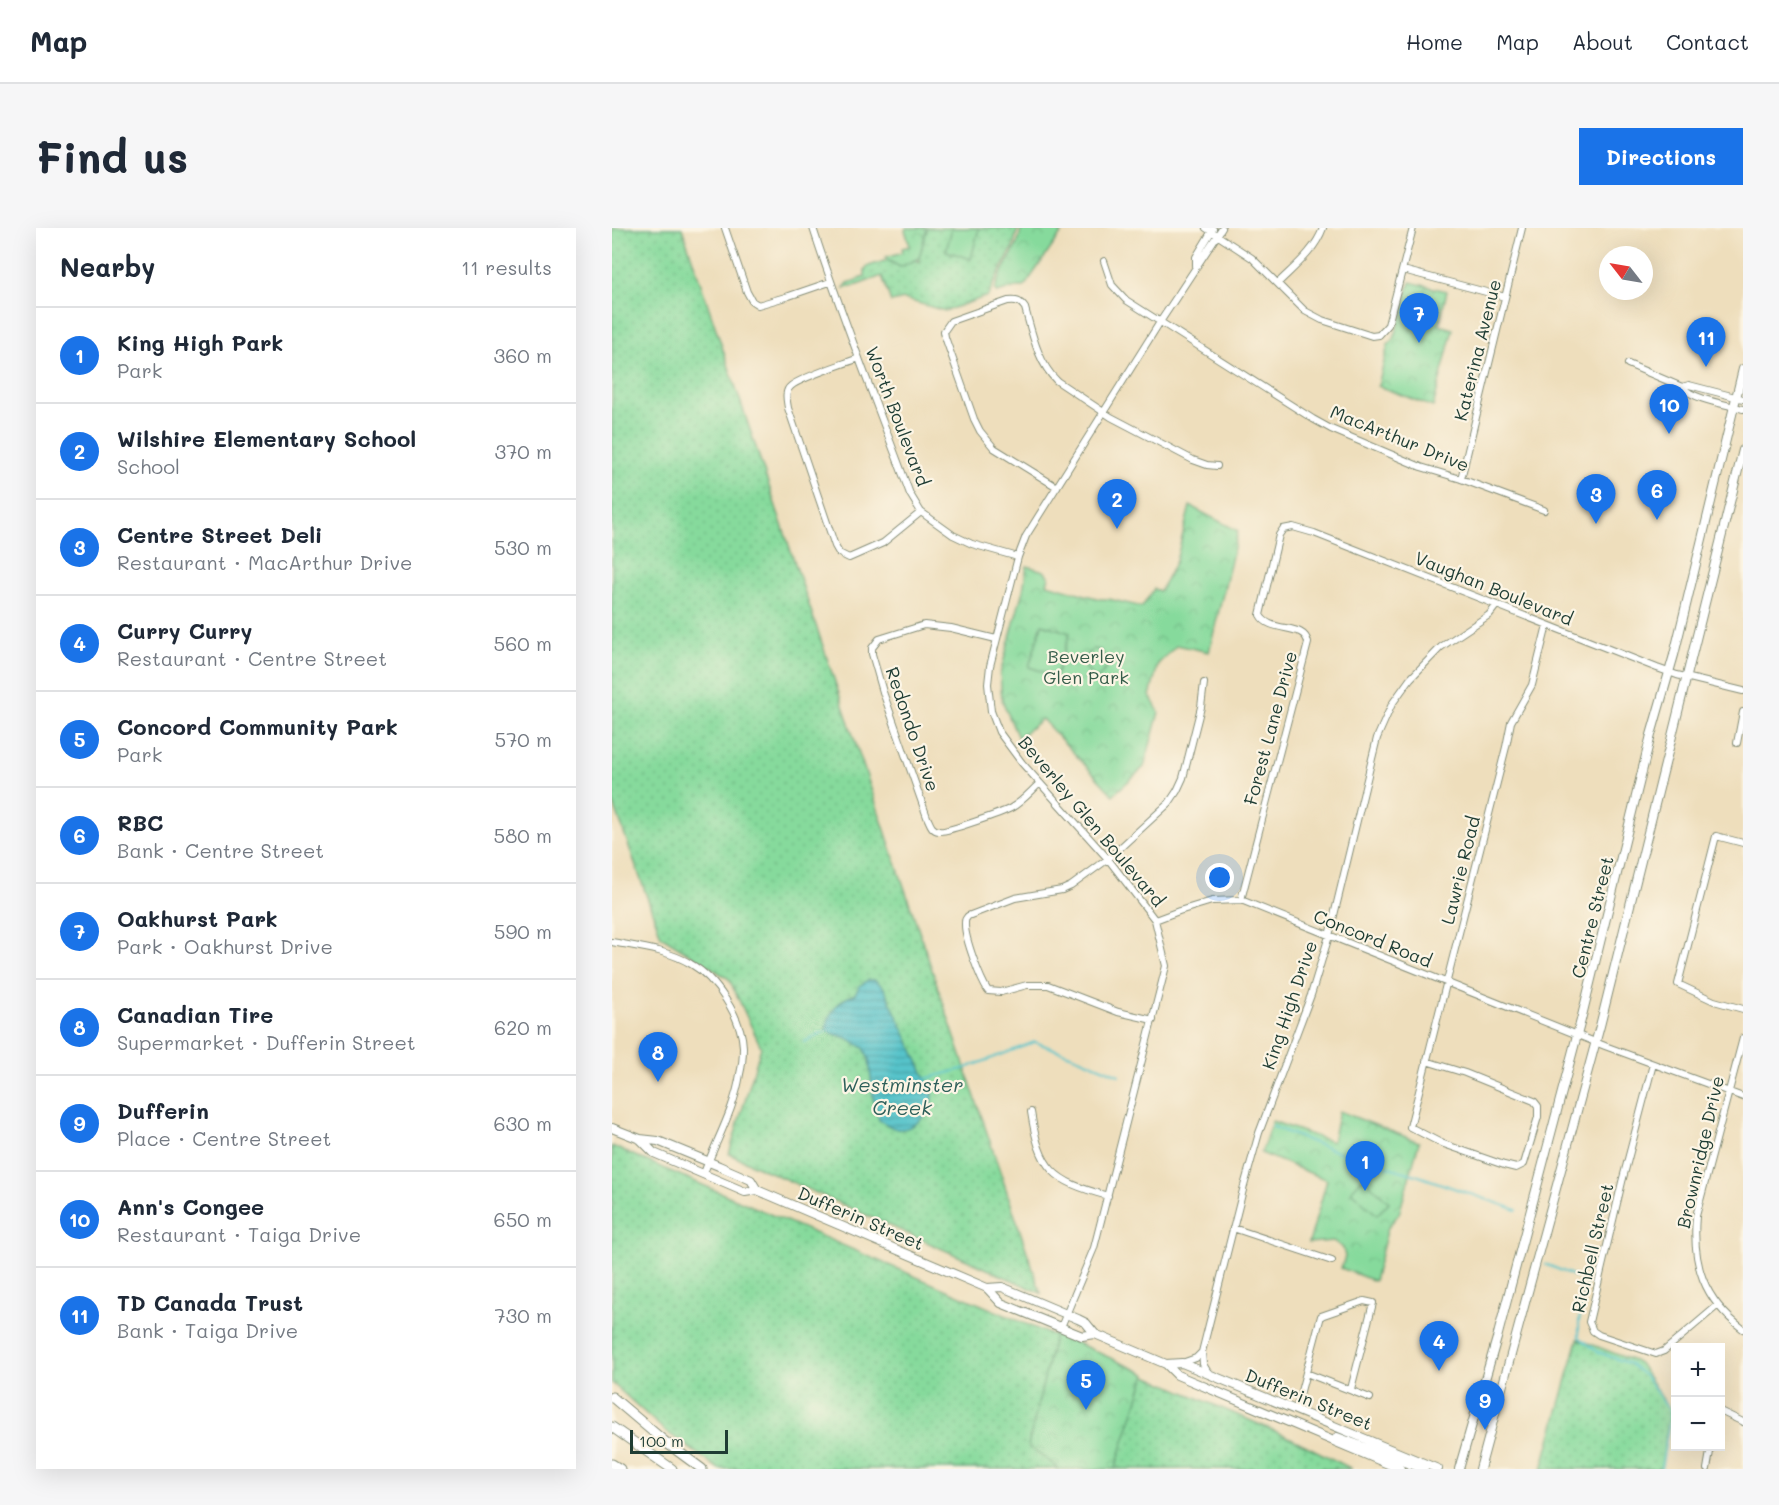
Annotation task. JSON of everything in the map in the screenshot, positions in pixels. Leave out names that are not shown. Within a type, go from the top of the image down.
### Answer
[{"type":"highway","points":[[612,1397],[664,1441],[702,1469]]},
{"type":"highway","points":[[612,1427],[672,1469]]},
{"type":"highway","points":[[612,1464],[620,1469]]},
{"type":"main road","name":"Centre Street","points":[[1459,1469],[1499,1328],[1608,915],[1733,406],[1739,398],[1743,369]]},
{"type":"main road","name":"Centre Street","points":[[1480,1467],[1595,1042],[1743,450]]},
{"type":"main road","name":"Dufferin Street","points":[[612,1128],[640,1139],[658,1141],[708,1162],[750,1180],[757,1190]]},
{"type":"main road","name":"Dufferin Street","points":[[640,1139],[654,1153],[744,1192],[757,1190],[987,1288],[1001,1303],[1082,1336],[1095,1334]]},
{"type":"main road","name":"Dufferin Street","points":[[987,1288],[1002,1287],[1066,1314],[1086,1323],[1095,1334],[1166,1364],[1178,1375],[1400,1469]]},
{"type":"main road","name":"Dufferin Street","points":[[1166,1364],[1182,1363],[1438,1469]]},
{"type":"main road","points":[[1301,1427],[1336,1437],[1423,1469]]},
{"type":"street","points":[[725,228],[747,292],[752,301],[758,305],[789,297],[830,282]]},
{"type":"street","name":"Worth Boulevard","points":[[813,228],[830,282],[910,494],[921,512],[953,536],[1018,557]]},
{"type":"street","name":"Beverley Glen Boulevard","points":[[1061,1327],[1094,1248],[1166,966],[1155,920],[1108,860],[1022,763],[999,732],[991,711],[988,684],[996,639],[1018,557],[1026,537],[1196,266],[1196,257],[1212,231],[1222,228]]},
{"type":"street","points":[[1278,283],[1308,253],[1321,235],[1323,228]]},
{"type":"street","points":[[1212,231],[1252,258],[1305,311],[1322,320],[1372,336],[1379,335],[1388,325],[1413,228]]},
{"type":"street","name":"Katerina Avenue","points":[[1461,479],[1522,228]]},
{"type":"street","name":"MacArthur Drive","points":[[1104,261],[1110,281],[1116,291],[1126,300],[1331,429],[1421,467],[1461,479],[1544,510]]},
{"type":"street","points":[[1403,270],[1505,297]]},
{"type":"street","points":[[1057,487],[994,448],[980,431],[945,337],[944,331],[951,321],[1008,301],[1021,302],[1044,365],[1057,381],[1104,412],[1193,460],[1217,466]]},
{"type":"street","points":[[859,358],[790,386],[786,399],[838,553],[849,558],[867,551],[883,543],[921,512]]},
{"type":"street","points":[[1628,364],[1698,396],[1743,409]]},
{"type":"street","points":[[1682,387],[1689,385],[1739,398]]},
{"type":"street","name":"Vaughan Boulevard","points":[[1289,527],[1314,533],[1668,672],[1743,691]]},
{"type":"street","name":"Forest Lane Drive","points":[[1241,900],[1308,643],[1305,635],[1283,627],[1272,626],[1260,615],[1279,535],[1283,529],[1289,527]]},
{"type":"street","name":"King High Drive","points":[[1202,1352],[1259,1133],[1311,995],[1329,936],[1377,738],[1392,704],[1410,679],[1442,647],[1489,615],[1496,606]]},
{"type":"street","name":"Redondo Drive","points":[[996,639],[951,628],[924,625],[879,639],[872,648],[872,654],[927,817],[935,830],[944,831],[1011,809],[1040,783]]},
{"type":"street","name":"Lawrie Road","points":[[1426,1061],[1466,1073],[1528,1097],[1538,1106],[1538,1118],[1524,1164],[1516,1168],[1441,1143],[1410,1126],[1426,1061],[1447,984],[1509,731],[1532,684],[1547,625]]},
{"type":"street","points":[[1153,1020],[1118,1012],[1048,985],[1027,985],[1001,992],[988,990],[964,924],[968,916],[1016,898],[1062,890],[1071,886],[1108,860],[1169,802],[1178,791],[1183,778],[1201,707],[1204,683]]},
{"type":"street","points":[[1737,743],[1743,712]]},
{"type":"street","points":[[1743,843],[1716,836],[1678,984],[1714,1000],[1743,1009]]},
{"type":"street","name":"Concord Road","points":[[1155,920],[1212,901],[1241,900],[1447,984],[1743,1097]]},
{"type":"street","points":[[612,942],[669,954],[692,964],[712,980],[727,1001],[740,1030],[743,1046],[740,1076],[730,1111],[704,1173]]},
{"type":"street","name":"Brownridge Drive","points":[[1743,1038],[1696,1216],[1694,1235],[1695,1252],[1703,1281],[1717,1306],[1731,1321],[1743,1329]]},
{"type":"street","name":"Richbell Street","points":[[1653,1064],[1589,1322],[1593,1331],[1599,1335],[1656,1354],[1664,1351],[1717,1306]]},
{"type":"street","points":[[1031,1112],[1036,1139],[1049,1169],[1075,1187],[1107,1196]]},
{"type":"street","points":[[1233,1228],[1332,1261]]},
{"type":"street","points":[[1296,1410],[1321,1316],[1364,1301],[1373,1303],[1351,1389]]},
{"type":"street","points":[[1182,1363],[1196,1358],[1202,1352]]},
{"type":"street","points":[[1202,1352],[1203,1364],[1209,1374]]},
{"type":"street","points":[[1306,1373],[1370,1398]]},
{"type":"street","points":[[1725,1413],[1743,1422]]},
{"type":"street","points":[[1707,1469],[1710,1451]]},
{"type":"green space","points":[[612,228],[682,228],[1041,1293],[729,1154],[761,1047],[729,979],[661,936],[612,799]]},
{"type":"green space","points":[[906,228],[927,228],[919,258],[900,267],[887,260],[886,257],[903,252],[902,248],[910,246]]},
{"type":"green space","points":[[927,228],[1018,228],[1013,247],[988,296],[945,311],[904,299],[891,302],[882,276],[844,288],[848,283],[865,277],[865,269],[869,266],[887,260],[900,267],[915,260],[920,263],[919,258]]},
{"type":"green space","points":[[952,228],[979,228],[971,259],[946,251]]},
{"type":"green space","points":[[1021,228],[1065,228],[1024,287],[997,293],[995,290],[997,282],[1017,245]]},
{"type":"green space","points":[[1410,282],[1447,291],[1439,325],[1453,329],[1433,407],[1378,386],[1388,345],[1394,339]]},
{"type":"green space","name":"Beverley Glen Park","points":[[1190,506],[1238,531],[1209,652],[1177,645],[1158,664],[1150,696],[1159,712],[1144,767],[1113,795],[1042,719],[1018,738],[1002,700],[1000,674],[1023,590],[1027,566],[1044,571],[1049,577],[1047,584],[1100,599],[1142,607],[1154,589],[1160,591],[1176,561]]},
{"type":"green space","points":[[1042,624],[1070,633],[1056,676],[1029,667]]},
{"type":"green space","points":[[1093,649],[1100,650],[1109,661],[1109,665],[1096,680],[1085,667],[1084,660]]},
{"type":"green space","points":[[1339,1111],[1419,1142],[1399,1214],[1388,1227],[1374,1281],[1341,1268],[1345,1257],[1343,1248],[1333,1241],[1309,1243],[1327,1180],[1261,1153],[1272,1121],[1332,1142]]},
{"type":"green space","points":[[612,1146],[1291,1438],[1352,1469],[719,1469],[664,1430],[612,1383]]},
{"type":"green space","points":[[1363,1178],[1389,1202],[1377,1215],[1351,1191]]},
{"type":"green space","points":[[1055,1333],[1146,1374],[1115,1469],[1057,1469],[1028,1446]]},
{"type":"green space","points":[[1578,1339],[1639,1363],[1670,1410],[1661,1469],[1542,1469]]},
{"type":"water","name":"Westminster Creek","points":[[868,980],[875,980],[884,988],[933,1094],[927,1113],[917,1123],[904,1129],[897,1129],[879,1120],[873,1097],[869,1059],[864,1048],[847,1038],[831,1033],[826,1027],[836,1006],[855,994],[859,987]]},
{"type":"waterway","name":"Westminster Creek","points":[[804,1042],[830,1029]]},
{"type":"waterway","name":"Westminster Creek","points":[[925,1079],[966,1068],[1035,1042],[1119,1075]]},
{"type":"waterway","name":"Westminster Creek","points":[[1271,1126],[1338,1152],[1416,1175],[1517,1210]]},
{"type":"waterway","name":"Westminster Creek","points":[[1545,1264],[1587,1281],[1579,1321],[1579,1337],[1598,1352],[1630,1364],[1646,1377],[1671,1413],[1661,1469]]},
{"type":"place","name":"Oakhurst Park","points":[[1419,343]]},
{"type":"place","name":"TD Canada Trust","points":[[1706,367]]},
{"type":"place","name":"Ann's Congee","points":[[1669,434]]},
{"type":"place","name":"RBC","points":[[1657,520]]},
{"type":"place","name":"Centre Street Deli","points":[[1596,524]]},
{"type":"place","name":"Wilshire Elementary School","points":[[1117,529]]},
{"type":"place","name":"Canadian Tire","points":[[658,1082]]},
{"type":"place","name":"King High Park","points":[[1365,1191]]},
{"type":"place","name":"Curry Curry","points":[[1439,1371]]},
{"type":"place","name":"Concord Community Park","points":[[1086,1410]]},
{"type":"place","name":"Dufferin","points":[[1485,1430]]}]
